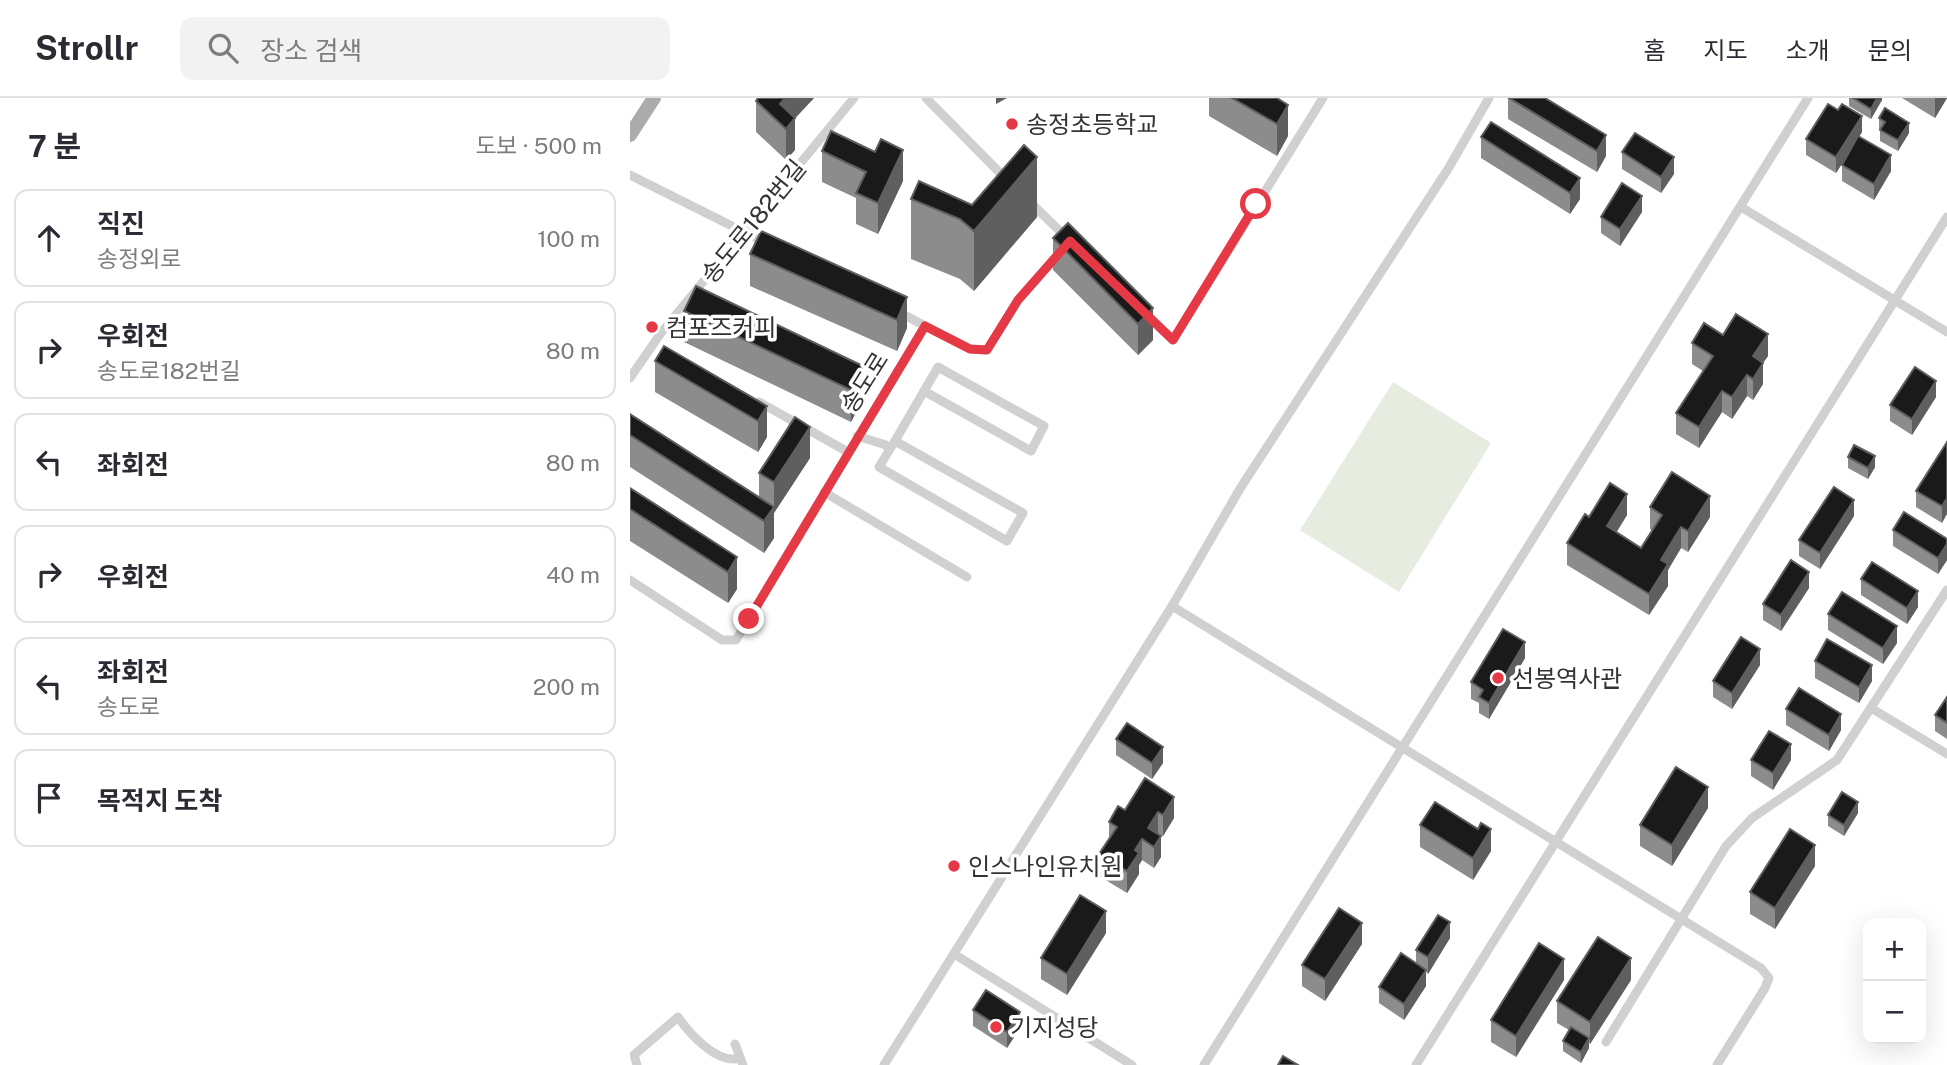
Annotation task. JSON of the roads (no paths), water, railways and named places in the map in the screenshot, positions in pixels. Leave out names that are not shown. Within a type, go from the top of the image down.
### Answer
[{"type":"main road","points":[[630,135],[654,98]]},
{"type":"street","name":"송도로182번길","points":[[630,377],[743,231],[853,98]]},
{"type":"street","points":[[926,98],[1013,186]]},
{"type":"street","points":[[1135,304],[1173,340],[1323,98]]},
{"type":"street","points":[[884,1065],[1172,606],[1241,487],[1447,169],[1489,98]]},
{"type":"street","points":[[1204,1065],[1808,98]]},
{"type":"street","points":[[630,175],[779,250]]},
{"type":"street","points":[[1023,195],[1079,250]]},
{"type":"street","points":[[1741,207],[1947,332]]},
{"type":"street","points":[[1418,1064],[1555,840],[1947,217]]},
{"type":"street","points":[[889,307],[970,349],[987,350],[1024,292],[1070,241]]},
{"type":"street","name":"송도로","points":[[630,580],[722,640],[736,640],[925,326]]},
{"type":"street","points":[[653,344],[664,351]]},
{"type":"street","points":[[895,441],[1023,513],[1007,541],[878,467],[938,367],[1044,426],[1031,451],[924,391]]},
{"type":"street","points":[[745,395],[848,452]]},
{"type":"street","points":[[857,436],[886,445],[889,450]]},
{"type":"street","points":[[824,492],[967,577]]},
{"type":"street","points":[[1606,1042],[1726,846],[1752,818],[1836,760],[1947,590]]},
{"type":"street","points":[[1172,606],[1761,968],[1769,978],[1717,1065]]},
{"type":"street","points":[[1871,708],[1947,754]]},
{"type":"street","points":[[954,954],[1132,1065]]},
{"type":"street","points":[[637,1065],[634,1055],[678,1017],[695,1040],[727,1060],[742,1062],[735,1044]]},
{"type":"place","name":"송정초등학교","points":[[1012,124]]},
{"type":"place","name":"컴포즈커피","points":[[652,327]]},
{"type":"place","name":"선봉역사관","points":[[1498,678]]},
{"type":"place","name":"인스나인유치원","points":[[954,866]]},
{"type":"place","name":"기지성당","points":[[996,1027]]}]
